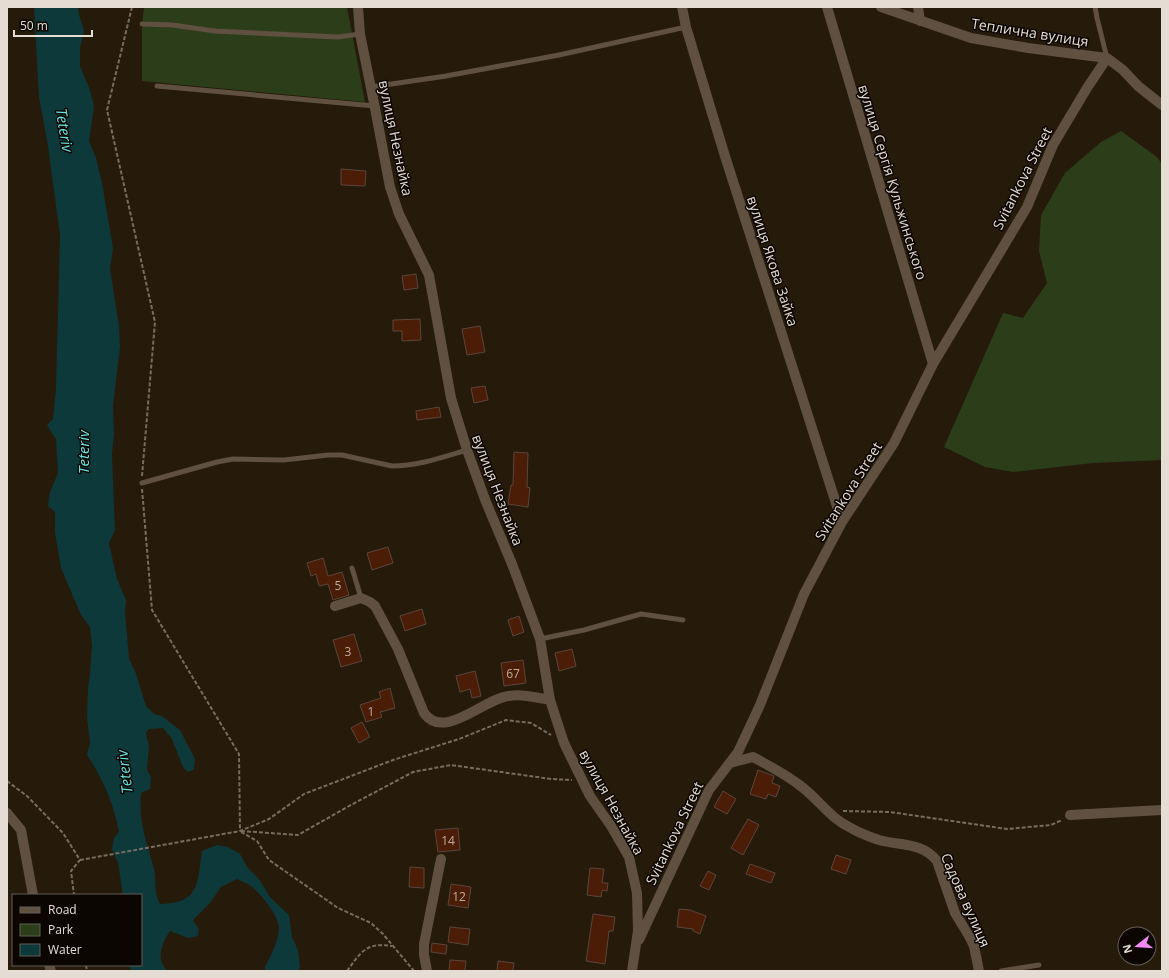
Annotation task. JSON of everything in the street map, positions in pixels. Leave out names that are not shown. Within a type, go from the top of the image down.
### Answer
[{"type":"street","name":"вулиця Незнайка","points":[[358,7],[360,34],[392,195],[399,214],[429,275],[450,398],[486,502],[512,564],[540,638],[550,700],[564,743],[590,796],[611,826],[629,857],[637,892],[638,932],[632,971]]},
{"type":"street","name":"вулиця Якова Зайка","points":[[682,7],[686,27],[724,153],[842,522]]},
{"type":"street","name":"вулиця Сергія Кульжинського","points":[[827,7],[933,364]]},
{"type":"street","name":"Теплична вулиця","points":[[881,7],[971,38],[1028,48],[1107,58]]},
{"type":"street","points":[[918,7],[920,21]]},
{"type":"street","name":"Svitankova Street","points":[[635,950],[709,790],[738,752],[760,705],[804,594],[842,522],[894,443],[933,364],[1027,207],[1053,145],[1086,88],[1107,58]]},
{"type":"street","points":[[1107,58],[1123,70],[1138,86],[1162,105]]},
{"type":"street","points":[[335,606],[361,598],[370,602],[379,611],[398,649],[422,709],[427,718],[431,721],[441,723],[455,720],[487,703],[504,697],[521,696],[550,700]]},
{"type":"street","name":"Садова вулиця","points":[[730,763],[753,758],[789,777],[809,792],[828,812],[850,828],[879,840],[901,843],[924,849],[932,854],[937,861],[955,914],[974,946],[979,971]]},
{"type":"street","points":[[1070,815],[1162,810]]},
{"type":"street","points":[[7,813],[20,830],[33,894]]},
{"type":"street","points":[[427,971],[424,956],[424,944],[441,859]]},
{"type":"lane","points":[[1095,7],[1107,58]]},
{"type":"lane","points":[[142,24],[215,31],[338,37],[360,34]]},
{"type":"lane","points":[[371,88],[559,55],[686,27]]},
{"type":"lane","points":[[157,86],[375,106]]},
{"type":"lane","points":[[142,483],[216,462],[233,459],[284,460],[328,455],[342,455],[392,466],[400,466],[440,458],[467,450]]},
{"type":"lane","points":[[352,568],[361,598]]},
{"type":"lane","points":[[540,638],[584,630],[641,614],[684,620]]},
{"type":"lane","points":[[1001,971],[1039,965]]},
{"type":"path","points":[[132,7],[107,110],[155,322],[142,483],[152,610],[239,754],[240,831]]},
{"type":"path","points":[[74,894],[71,871],[80,860],[240,831],[269,818],[304,794],[393,760],[459,739],[506,720],[531,724],[564,743]]},
{"type":"path","points":[[240,831],[298,835],[348,806],[413,772],[451,765],[551,779],[582,780]]},
{"type":"path","points":[[7,781],[27,796],[62,833],[80,860]]},
{"type":"path","points":[[828,812],[890,812],[1007,829],[1051,825],[1070,815]]},
{"type":"path","points":[[240,831],[257,841],[270,860],[338,908],[371,923],[384,934],[414,971]]},
{"type":"path","points":[[347,971],[361,952],[372,945],[380,944],[393,946]]},
{"type":"green space","points":[[144,7],[347,7],[365,102],[142,81],[142,24]]},
{"type":"green space","points":[[1121,131],[1157,157],[1162,164],[1162,460],[1093,463],[1013,472],[985,467],[944,447],[1003,313],[1023,318],[1047,283],[1039,251],[1041,215],[1065,173],[1101,142]]},
{"type":"water","name":"Teteriv","points":[[34,7],[78,7],[84,30],[80,48],[80,66],[90,90],[94,107],[89,141],[96,158],[102,183],[113,248],[110,269],[119,326],[120,347],[113,406],[114,434],[112,454],[115,530],[109,543],[117,579],[126,600],[125,612],[129,659],[135,671],[146,706],[154,714],[162,716],[180,730],[195,759],[194,769],[188,772],[183,767],[172,739],[163,728],[149,729],[146,733],[149,747],[147,770],[151,777],[150,789],[141,793],[140,804],[142,823],[155,874],[158,899],[160,904],[173,903],[183,900],[190,895],[197,882],[202,851],[217,845],[228,847],[240,854],[248,868],[259,879],[270,897],[289,915],[292,937],[298,950],[300,966],[299,971],[265,971],[265,967],[277,939],[279,929],[278,924],[273,912],[255,889],[237,879],[221,887],[210,903],[193,920],[199,929],[198,936],[188,938],[170,931],[161,950],[162,963],[167,971],[131,971],[129,966],[142,966],[142,894],[123,894],[118,863],[112,849],[114,838],[119,832],[117,821],[107,792],[87,755],[90,742],[87,718],[92,646],[90,627],[81,615],[61,568],[55,533],[55,512],[48,506],[50,492],[58,473],[56,439],[47,425],[53,419],[56,389],[60,235],[48,146],[39,97]]},
{"type":"building","points":[[341,169],[366,171],[365,186],[341,185]]},
{"type":"building","points":[[416,274],[418,288],[404,290],[402,276]]},
{"type":"building","points":[[420,319],[421,340],[402,341],[402,331],[393,331],[393,320]]},
{"type":"building","points":[[480,326],[485,352],[467,355],[462,329]]},
{"type":"building","points":[[485,386],[488,400],[474,403],[471,388]]},
{"type":"building","points":[[439,407],[441,417],[417,420],[416,411]]},
{"type":"building","points":[[514,452],[528,453],[527,487],[530,488],[528,507],[508,504],[511,485],[513,485]]},
{"type":"building","points":[[388,547],[393,563],[372,570],[367,553]]},
{"type":"building","points":[[323,558],[328,576],[342,572],[349,595],[333,600],[328,584],[319,586],[316,574],[311,576],[307,563]]},
{"type":"building","points":[[422,609],[426,624],[405,631],[400,616]]},
{"type":"building","points":[[519,616],[524,632],[513,636],[508,620]]},
{"type":"building","points":[[354,634],[362,661],[341,667],[333,640]]},
{"type":"building","points":[[572,649],[576,666],[559,671],[555,653]]},
{"type":"building","points":[[523,660],[526,683],[504,686],[501,663]]},
{"type":"building","points":[[475,671],[481,696],[472,698],[470,689],[460,692],[456,676]]},
{"type":"building","points":[[390,688],[395,708],[380,712],[382,717],[366,722],[360,705],[381,698],[379,692]]},
{"type":"building","points":[[362,722],[370,737],[359,743],[351,728]]},
{"type":"building","points":[[758,770],[774,776],[772,783],[780,786],[776,797],[768,794],[766,799],[750,794]]},
{"type":"building","points":[[723,791],[736,799],[727,814],[714,807]]},
{"type":"building","points":[[748,819],[759,825],[743,855],[731,848]]},
{"type":"building","points":[[458,828],[460,850],[438,852],[435,830]]},
{"type":"building","points":[[836,855],[851,860],[846,874],[831,869]]},
{"type":"building","points":[[750,864],[775,873],[771,883],[746,874]]},
{"type":"building","points":[[410,867],[424,868],[424,888],[409,887]]},
{"type":"building","points":[[590,868],[604,869],[602,883],[608,883],[607,891],[602,890],[601,897],[587,895]]},
{"type":"building","points":[[708,871],[716,875],[709,890],[700,886]]},
{"type":"building","points":[[451,884],[471,887],[468,908],[448,905]]},
{"type":"building","points":[[679,909],[690,910],[706,916],[700,934],[693,931],[693,929],[677,927]]},
{"type":"building","points":[[593,914],[615,917],[613,931],[609,931],[605,964],[586,961]]},
{"type":"building","points":[[450,927],[470,929],[468,945],[448,942]]},
{"type":"building","points":[[432,943],[447,945],[446,954],[431,952]]},
{"type":"building","points":[[450,960],[466,961],[465,971],[449,971]]},
{"type":"building","points":[[498,961],[514,963],[513,971],[497,971]]}]
